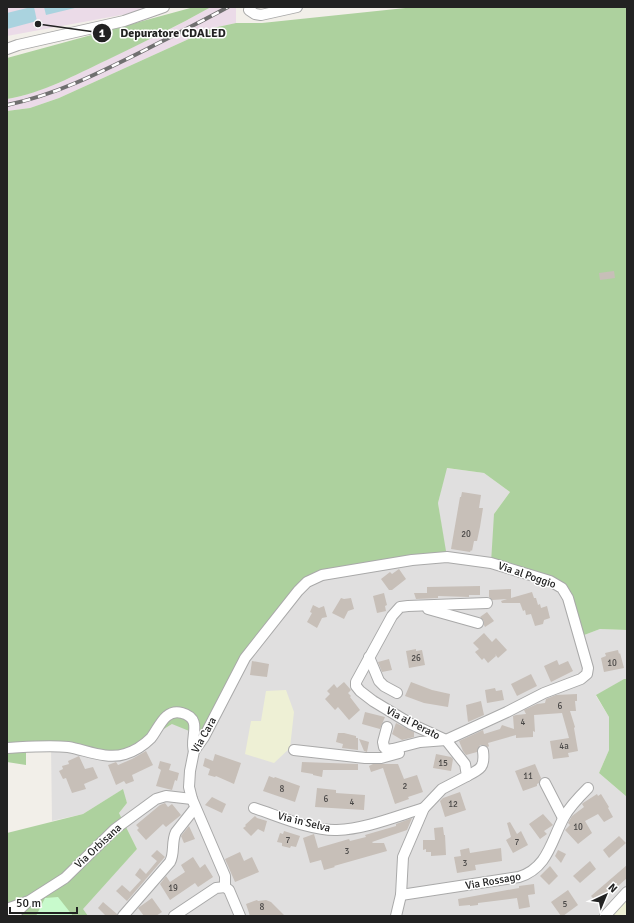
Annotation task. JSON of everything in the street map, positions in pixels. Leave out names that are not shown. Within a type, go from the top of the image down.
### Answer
[{"type":"street","points":[[7,49],[18,45],[124,21],[164,7]]},
{"type":"street","points":[[249,10],[255,14],[261,15],[297,7]]},
{"type":"street","name":"Via al Poggio","points":[[298,591],[307,582],[322,574],[412,560],[447,557],[491,563],[550,581],[562,588],[568,598],[585,657],[588,670],[586,676],[574,683],[544,693],[446,740]]},
{"type":"street","name":"Via Cara","points":[[240,916],[231,894],[225,887],[225,876],[193,803],[189,787],[190,771],[194,752],[245,658],[298,591]]},
{"type":"street","name":"Via al Perato","points":[[467,776],[465,764],[446,740],[398,717],[373,701],[360,691],[356,686],[356,682],[385,626],[397,609],[404,606],[487,604]]},
{"type":"street","points":[[418,606],[478,623]]},
{"type":"street","points":[[369,657],[379,681],[384,686],[397,693]]},
{"type":"street","points":[[7,748],[68,747],[106,755],[119,756],[139,747],[151,737],[165,717],[178,712],[187,715],[194,724],[195,733],[192,744],[194,752]]},
{"type":"street","points":[[387,727],[383,742],[384,747],[387,750],[416,742],[446,740]]},
{"type":"street","points":[[294,750],[375,758],[418,747],[440,744],[446,740]]},
{"type":"street","points":[[396,916],[401,895],[402,857],[424,808],[442,789],[478,770],[484,761],[483,751]]},
{"type":"street","points":[[545,782],[564,818]]},
{"type":"street","name":"Via Rossago","points":[[401,895],[519,877],[531,873],[545,858],[564,818],[573,803],[588,788]]},
{"type":"street","name":"Via Orbisana","points":[[7,909],[28,901],[65,878],[115,829],[156,799],[166,796],[193,803]]},
{"type":"street","points":[[123,916],[170,862],[174,837],[193,803]]},
{"type":"street","name":"Via in Selva","points":[[254,808],[297,823],[317,828],[337,830],[362,826],[424,808]]},
{"type":"street","points":[[174,916],[216,888],[225,887]]},
{"type":"street","points":[[605,916],[627,892]]},
{"type":"street","points":[[13,916],[28,901]]},
{"type":"shaded area","points":[[7,7],[149,7],[132,13],[7,36]]},
{"type":"shaded area","points":[[211,7],[235,7],[236,23],[213,28],[59,98],[30,108],[7,111],[7,99],[22,96],[59,83],[178,25]]},
{"type":"shaded area","points":[[446,468],[484,473],[510,492],[494,514],[557,584],[579,637],[600,629],[627,630],[627,679],[624,679],[596,696],[609,717],[609,750],[599,773],[627,797],[627,892],[605,916],[88,916],[82,909],[137,849],[119,813],[127,803],[122,790],[83,814],[52,821],[51,746],[151,737],[172,724],[245,658],[307,582],[446,557],[438,503]]},
{"type":"green space","points":[[194,7],[211,7],[71,77],[46,88],[7,99],[7,58]]},
{"type":"green space","points":[[415,7],[627,7],[627,630],[600,629],[579,637],[565,592],[491,563],[494,514],[510,492],[484,473],[447,468],[438,503],[447,557],[307,582],[245,658],[204,737],[172,724],[151,737],[142,745],[106,755],[26,743],[26,765],[7,762],[7,111],[30,108],[59,98],[213,28],[236,23],[262,23]]},
{"type":"green space","points":[[624,679],[627,679],[627,797],[599,773],[609,750],[609,717],[596,695]]},
{"type":"green space","points":[[286,690],[294,712],[290,748],[274,763],[245,754],[251,721],[261,721],[266,691]]},
{"type":"green space","points":[[123,789],[127,803],[119,813],[137,849],[83,909],[88,916],[7,916],[7,833],[83,814]]},
{"type":"green space","points":[[627,892],[627,916],[605,916]]},
{"type":"green space","points":[[58,897],[73,916],[36,916],[45,898]]},
{"type":"water","points":[[34,7],[37,21],[7,29],[7,13]]},
{"type":"water","points":[[44,7],[79,7],[46,15]]},
{"type":"building","points":[[614,271],[615,278],[600,280],[599,273]]},
{"type":"building","points":[[462,492],[481,495],[479,508],[483,508],[477,541],[474,541],[472,551],[471,550],[470,552],[451,549]]},
{"type":"building","points":[[399,569],[406,579],[392,590],[389,590],[381,579],[390,572],[392,574]]},
{"type":"building","points":[[480,586],[480,595],[469,595],[469,597],[438,596],[438,598],[416,599],[414,593],[427,593],[427,587]]},
{"type":"building","points":[[511,589],[511,598],[532,592],[541,608],[547,606],[550,618],[544,620],[543,624],[535,626],[531,614],[526,615],[525,610],[523,611],[520,603],[502,603],[501,601],[507,599],[492,600],[489,597],[489,590]]},
{"type":"building","points":[[384,593],[387,605],[385,606],[386,611],[377,613],[373,596]]},
{"type":"building","points":[[341,598],[351,598],[354,609],[348,611],[344,619],[332,613]]},
{"type":"building","points":[[313,605],[319,608],[324,606],[327,617],[322,618],[317,628],[307,622],[312,613],[310,612]]},
{"type":"building","points":[[487,612],[494,621],[485,627],[484,621],[480,617]]},
{"type":"building","points":[[484,633],[492,642],[496,638],[507,650],[498,658],[495,654],[496,656],[488,663],[484,658],[482,660],[475,652],[479,649],[473,643]]},
{"type":"building","points":[[416,649],[416,651],[422,650],[425,665],[409,668],[406,651]]},
{"type":"building","points":[[618,650],[624,668],[604,672],[601,658],[606,656],[605,653]]},
{"type":"building","points":[[389,659],[392,670],[382,672],[378,662]]},
{"type":"building","points":[[557,660],[559,665],[568,661],[573,671],[551,682],[544,666]]},
{"type":"building","points":[[252,661],[269,664],[267,677],[250,675]]},
{"type":"building","points":[[531,674],[537,686],[517,696],[511,684]]},
{"type":"building","points":[[344,682],[351,690],[348,693],[351,696],[350,697],[360,710],[349,720],[338,707],[335,710],[325,699],[330,694],[327,691],[334,684],[337,688]]},
{"type":"building","points":[[411,682],[432,690],[450,694],[448,707],[424,703],[405,696]]},
{"type":"building","points":[[495,688],[496,691],[502,690],[504,700],[487,703],[485,690]]},
{"type":"building","points":[[577,694],[577,701],[575,701],[576,711],[570,711],[575,727],[578,751],[568,753],[569,757],[553,759],[550,741],[569,738],[562,713],[534,715],[535,732],[533,731],[533,737],[516,738],[516,735],[488,743],[488,747],[480,745],[477,752],[466,755],[463,751],[459,741],[483,730],[484,734],[500,729],[502,725],[514,729],[513,716],[526,714],[524,710],[537,704],[545,703],[546,699],[556,695]]},
{"type":"building","points":[[481,701],[484,715],[468,722],[466,705]]},
{"type":"building","points":[[365,712],[385,717],[380,729],[362,724]]},
{"type":"building","points":[[396,723],[414,732],[414,737],[402,740],[392,734]]},
{"type":"building","points":[[338,733],[356,736],[356,738],[358,738],[358,750],[342,748],[343,744],[336,742]]},
{"type":"building","points":[[359,739],[369,742],[367,752],[364,751]]},
{"type":"building","points":[[146,751],[153,765],[132,775],[134,781],[126,784],[124,781],[116,785],[108,765],[116,762],[118,765]]},
{"type":"building","points":[[215,754],[241,763],[234,784],[216,776],[208,775],[210,769],[203,766],[205,758],[213,761]]},
{"type":"building","points":[[436,754],[451,757],[453,759],[451,771],[433,768]]},
{"type":"building","points":[[79,756],[85,769],[93,767],[98,778],[84,784],[86,789],[72,793],[66,778],[63,779],[59,771],[63,769],[62,766],[69,764],[68,761]]},
{"type":"building","points":[[160,761],[171,764],[169,770],[179,773],[172,790],[156,786],[161,770],[158,768]]},
{"type":"building","points":[[302,762],[358,764],[358,770],[323,770],[322,777],[301,772]]},
{"type":"building","points":[[373,764],[398,764],[404,779],[417,775],[423,792],[408,797],[409,799],[395,804],[383,768],[371,772],[369,766]]},
{"type":"building","points":[[535,764],[541,778],[539,783],[537,786],[523,791],[515,771]]},
{"type":"building","points":[[269,776],[300,786],[295,802],[263,791]]},
{"type":"building","points":[[317,788],[336,790],[336,793],[365,795],[364,810],[315,807]]},
{"type":"building","points":[[460,792],[466,810],[445,817],[440,801],[443,798]]},
{"type":"building","points":[[597,794],[598,796],[601,794],[613,817],[604,822],[598,814],[585,821],[592,833],[578,844],[565,830],[570,825],[568,823],[572,816],[584,807],[582,804]]},
{"type":"building","points":[[212,797],[226,804],[222,813],[205,805]]},
{"type":"building","points":[[165,803],[168,807],[172,804],[181,815],[166,827],[163,824],[146,840],[137,830],[139,828],[136,825],[160,805]]},
{"type":"building","points":[[543,814],[553,825],[544,831],[547,834],[540,839],[529,824]]},
{"type":"building","points":[[255,816],[267,821],[264,832],[258,829],[251,836],[243,828]]},
{"type":"building","points":[[412,818],[407,830],[372,842],[384,843],[387,851],[324,870],[321,860],[310,863],[303,838],[314,834],[318,848],[349,839],[350,841],[366,837],[365,835],[396,826],[396,824]]},
{"type":"building","points":[[510,822],[517,834],[521,831],[528,845],[513,853],[506,840],[511,837],[507,823]]},
{"type":"building","points":[[189,826],[195,839],[184,843],[181,836]]},
{"type":"building","points":[[443,827],[446,855],[431,856],[431,852],[426,852],[426,849],[423,850],[423,840],[435,840],[434,828]]},
{"type":"building","points":[[284,831],[300,836],[296,847],[291,846],[290,848],[282,846],[282,843],[277,842],[280,833],[283,834]]},
{"type":"building","points":[[619,836],[626,843],[609,858],[603,850]]},
{"type":"building","points":[[469,848],[470,853],[501,848],[502,861],[475,865],[476,870],[457,873],[454,857],[461,856],[460,850]]},
{"type":"building","points":[[157,850],[165,857],[127,901],[116,891],[122,885],[130,892],[141,880],[135,875],[140,868],[146,874],[157,861],[151,856]]},
{"type":"building","points":[[558,850],[566,854],[561,863],[555,856]]},
{"type":"building","points":[[240,852],[244,861],[252,857],[259,872],[235,882],[225,859]]},
{"type":"building","points":[[193,857],[200,868],[205,864],[213,877],[198,887],[195,883],[170,900],[160,884],[166,876],[170,882],[185,872],[181,865]]},
{"type":"building","points":[[590,861],[596,869],[580,883],[573,876]]},
{"type":"building","points":[[627,865],[627,878],[598,904],[591,896]]},
{"type":"building","points":[[550,866],[558,876],[549,885],[540,876]]},
{"type":"building","points":[[534,884],[535,894],[528,895],[530,907],[519,909],[517,898],[478,903],[478,905],[459,906],[458,899]]},
{"type":"building","points":[[568,890],[578,905],[561,916],[551,902]]},
{"type":"building","points":[[152,898],[162,912],[156,916],[144,916],[138,908]]},
{"type":"building","points":[[257,900],[266,900],[271,902],[285,916],[250,916],[246,904]]},
{"type":"building","points":[[103,902],[117,914],[117,916],[106,916],[98,908]]},
{"type":"railway","points":[[7,105],[42,96],[92,76],[228,7]]},
{"type":"place","name":"Depuratore CDALED","points":[[38,24]]}]
